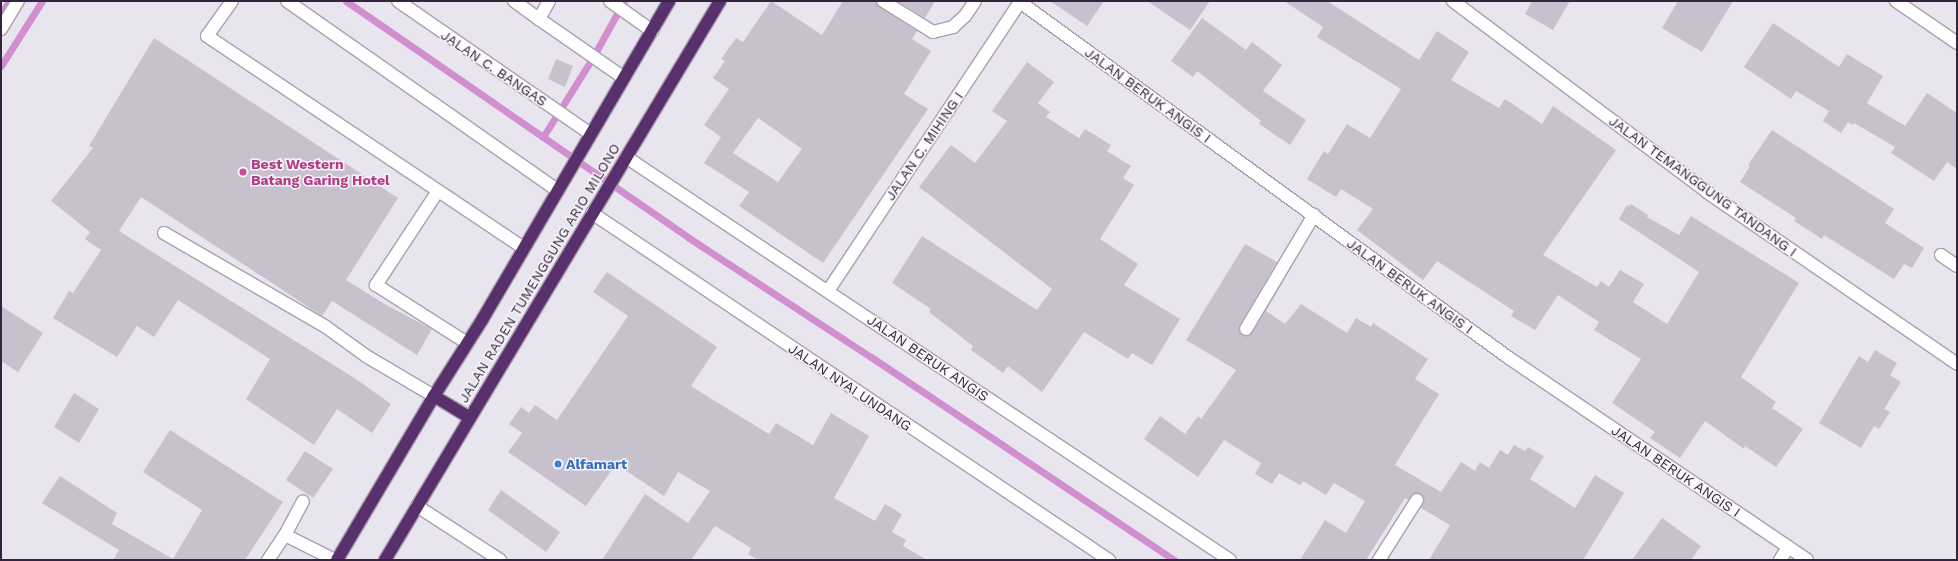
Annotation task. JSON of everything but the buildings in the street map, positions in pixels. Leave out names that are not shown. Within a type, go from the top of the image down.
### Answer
[{"type":"highway","name":"JALAN RADEN TUMENGGUNG ARIO MILONO","points":[[336,560],[524,248],[669,1]]},
{"type":"highway","name":"JALAN RADEN TUMENGGUNG ARIO MILONO","points":[[385,560],[720,1]]},
{"type":"highway","points":[[434,396],[470,418]]},
{"type":"street","points":[[1,29],[18,1]]},
{"type":"street","points":[[232,1],[207,36],[524,248]]},
{"type":"street","points":[[287,1],[557,190]]},
{"type":"street","name":"JALAN C. BANGAS","points":[[398,1],[591,134]]},
{"type":"street","points":[[514,1],[624,78]]},
{"type":"street","points":[[539,19],[549,1]]},
{"type":"street","points":[[610,1],[652,31]]},
{"type":"street","points":[[883,1],[933,32],[953,27],[965,16],[975,1]]},
{"type":"street","name":"JALAN TEMANGGUNG TANDANG I","points":[[1453,1],[1707,192],[1957,364]]},
{"type":"street","points":[[1896,1],[1957,43]]},
{"type":"street","name":"JALAN BERUK ANGIS I","points":[[1021,2],[1509,358],[1807,560]]},
{"type":"street","name":"JALAN C. MIHING I","points":[[828,291],[1021,2]]},
{"type":"street","name":"JALAN BERUK ANGIS","points":[[626,157],[1230,560]]},
{"type":"street","points":[[438,191],[376,285],[467,343]]},
{"type":"street","name":"JALAN NYAI UNDANG","points":[[592,213],[1109,560]]},
{"type":"street","points":[[1246,329],[1314,215]]},
{"type":"street","points":[[164,233],[326,327],[366,356],[434,396]]},
{"type":"street","points":[[1941,255],[1957,266]]},
{"type":"street","points":[[1379,560],[1417,500]]},
{"type":"street","points":[[268,560],[285,535],[304,501]]},
{"type":"street","points":[[417,506],[500,560]]},
{"type":"street","points":[[285,535],[336,560]]},
{"type":"street","points":[[1780,560],[1788,547]]},
{"type":"waterway","points":[[1,14],[9,1]]},
{"type":"waterway","points":[[1,66],[42,1]]},
{"type":"waterway","points":[[346,1],[689,238],[871,357],[1174,560]]},
{"type":"waterway","points":[[543,137],[593,57],[624,1]]},
{"type":"place","name":"Best Western Batang Garing Hotel","points":[[243,172]]},
{"type":"place","name":"Alfamart","points":[[558,464]]}]
